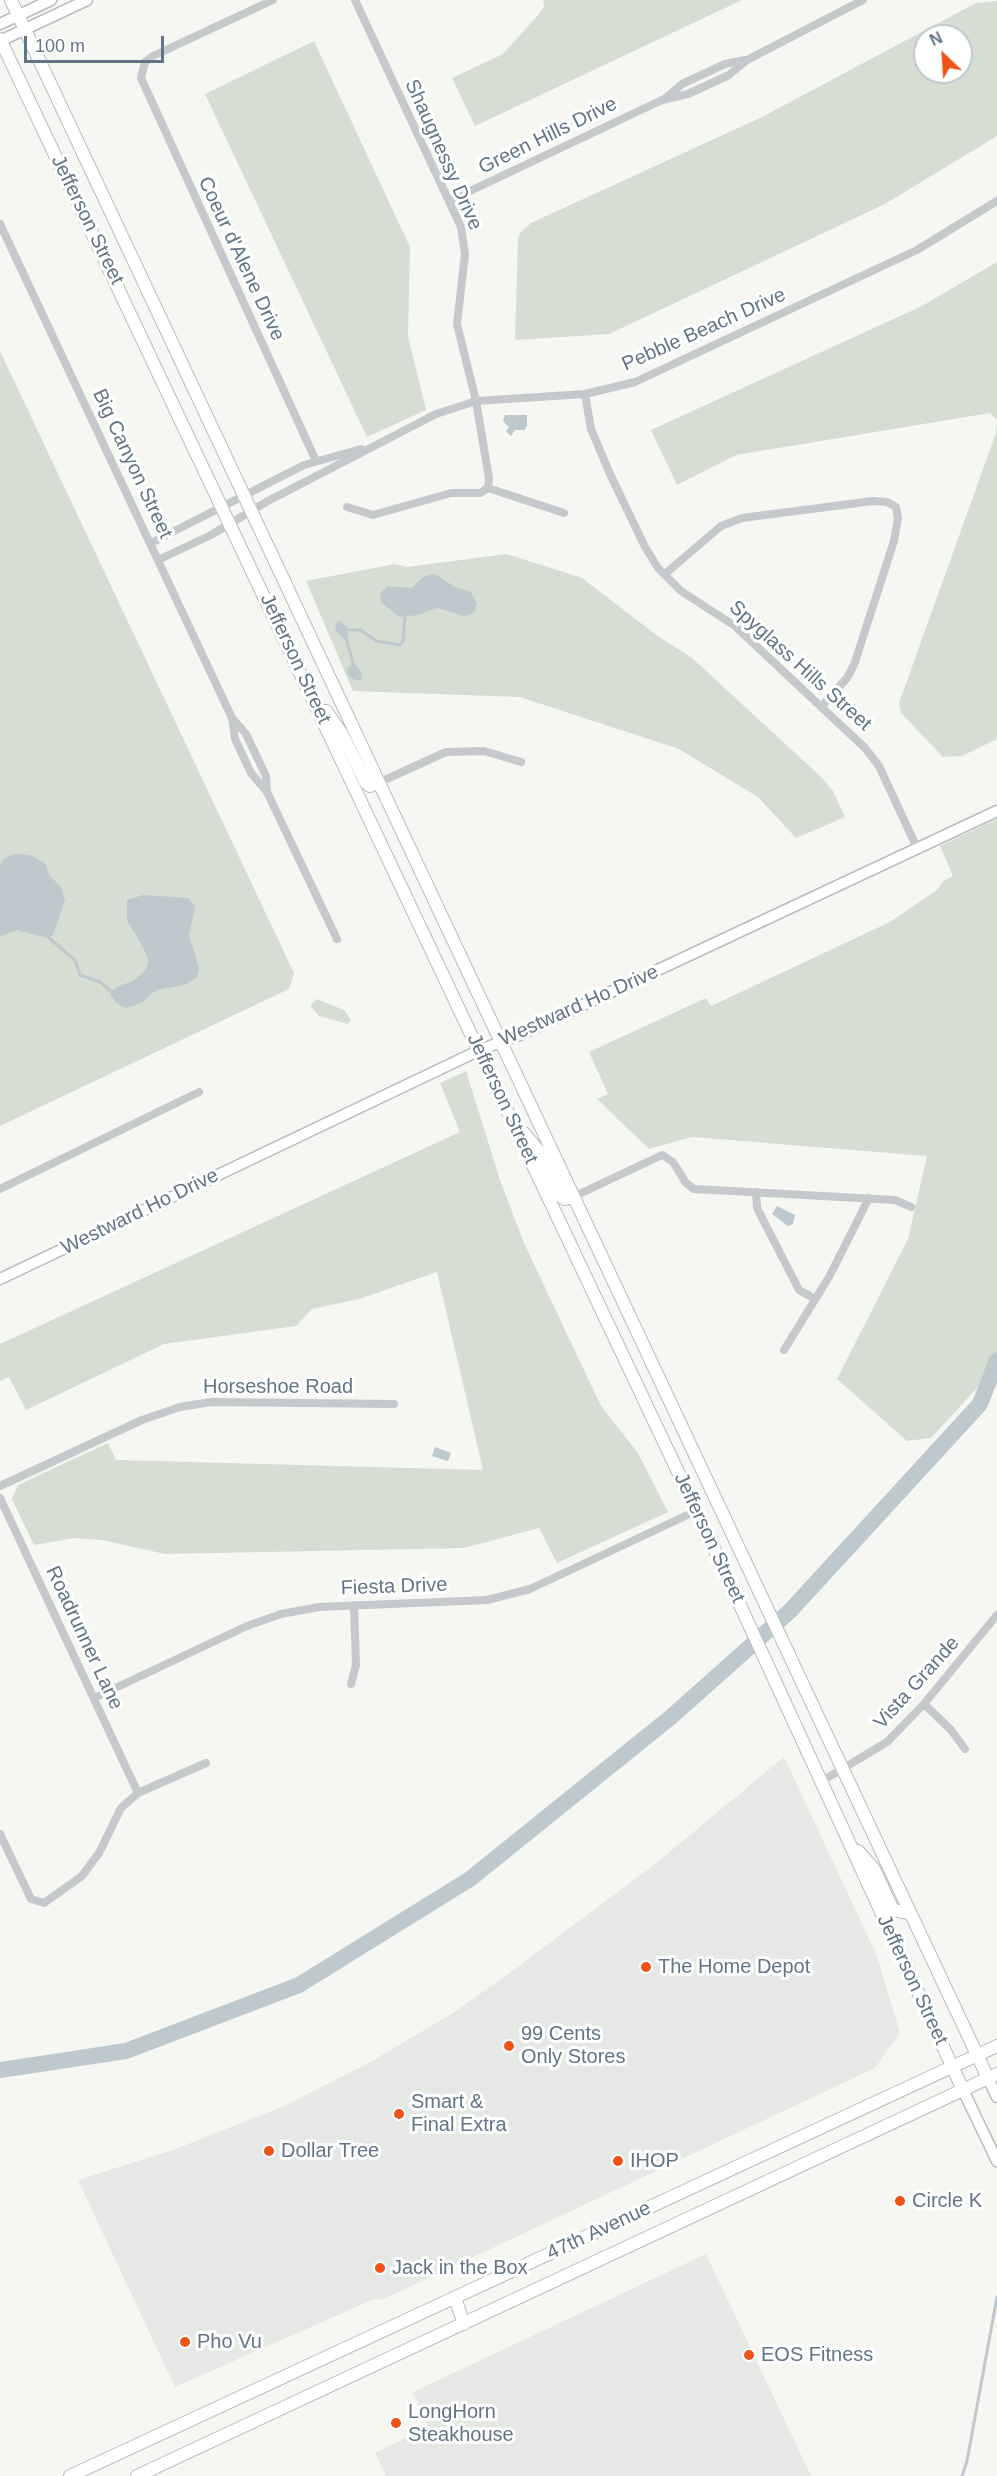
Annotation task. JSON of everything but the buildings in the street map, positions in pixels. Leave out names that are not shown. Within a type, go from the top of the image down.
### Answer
[{"type":"main road","name":"Jefferson Street","points":[[11,0],[841,1770],[977,2055],[993,2076]]},
{"type":"main road","name":"Jefferson Street","points":[[0,41],[512,1118],[822,1781],[963,2090]]},
{"type":"main road","points":[[306,683],[342,734],[366,783],[370,786],[378,783]]},
{"type":"main road","points":[[512,1118],[539,1151],[560,1197],[573,1197]]},
{"type":"main road","points":[[848,1839],[873,1869],[893,1910],[909,1912]]},
{"type":"main road","name":"47th Avenue","points":[[70,2476],[997,2046]]},
{"type":"main road","name":"47th Avenue","points":[[138,2476],[993,2076]]},
{"type":"main road","points":[[455,2298],[464,2324]]},
{"type":"street","points":[[0,24],[51,0]]},
{"type":"street","points":[[0,41],[87,0]]},
{"type":"street","name":"Coeur d'Alene Drive","points":[[273,0],[153,56],[146,62],[141,78],[316,461]]},
{"type":"street","name":"Shaugnessy Drive","points":[[355,0],[465,240],[457,324],[476,401],[489,478],[488,488]]},
{"type":"street","name":"Green Hills Drive","points":[[449,201],[662,100],[699,89],[729,75],[747,60],[863,0]]},
{"type":"street","name":"Green Hills Drive","points":[[662,100],[681,84],[725,64],[747,60]]},
{"type":"street","name":"Pebble Beach Drive","points":[[374,445],[436,414],[476,401],[585,394],[635,382],[917,250],[997,201]]},
{"type":"street","name":"Big Canyon Street","points":[[0,224],[232,718],[246,734],[266,776],[267,792]]},
{"type":"street","name":"Spyglass Hills Street","points":[[585,394],[591,429],[645,547],[681,591],[735,626],[865,748],[879,766],[917,848]]},
{"type":"street","points":[[151,543],[316,461],[374,445]]},
{"type":"street","points":[[158,560],[374,445]]},
{"type":"street","points":[[347,507],[373,515],[451,493],[480,493],[488,488],[564,513]]},
{"type":"street","points":[[665,574],[721,526],[742,518],[873,501],[887,502],[896,507],[897,527],[854,665],[847,678],[821,707]]},
{"type":"street","name":"Big Canyon Street","points":[[232,718],[235,739],[251,773],[267,792],[337,939]]},
{"type":"street","points":[[378,783],[446,752],[484,751],[521,762]]},
{"type":"street","name":"Westward Ho Drive","points":[[0,1279],[480,1050],[997,811]]},
{"type":"street","points":[[0,1189],[199,1092]]},
{"type":"street","points":[[573,1197],[662,1155],[670,1159],[686,1184],[694,1189],[869,1198],[903,1201],[911,1207]]},
{"type":"street","points":[[756,1192],[757,1208],[799,1290],[815,1299]]},
{"type":"street","points":[[784,1350],[815,1299],[869,1198]]},
{"type":"street","name":"Horseshoe Road","points":[[0,1486],[142,1420],[180,1407],[211,1402],[394,1404]]},
{"type":"street","name":"Roadrunner Lane","points":[[0,1498],[138,1793]]},
{"type":"street","name":"Fiesta Drive","points":[[94,1698],[247,1626],[281,1614],[319,1606],[487,1600],[530,1589],[696,1512]]},
{"type":"street","points":[[351,1684],[356,1665],[354,1605]]},
{"type":"street","name":"Vista Grande","points":[[822,1781],[887,1742],[924,1704],[997,1615]]},
{"type":"street","points":[[924,1704],[951,1730],[965,1749]]},
{"type":"street","points":[[0,1834],[31,1899],[44,1903],[82,1876],[99,1853],[121,1808],[138,1793],[206,1763]]},
{"type":"street","name":"Jefferson Street","points":[[993,2076],[997,2097]]},
{"type":"street","name":"Jefferson Street","points":[[963,2090],[997,2161]]},
{"type":"shaded area","points":[[543,0],[742,0],[475,126],[452,78],[503,54],[539,14],[544,7]]},
{"type":"shaded area","points":[[997,1],[997,136],[885,204],[609,334],[515,340],[518,239],[520,233],[531,223],[762,117],[913,37],[913,84],[973,84],[973,24],[937,24],[976,3]]},
{"type":"shaded area","points":[[314,41],[410,247],[408,336],[426,410],[367,437],[205,94]]},
{"type":"shaded area","points":[[997,262],[997,420],[990,413],[736,455],[677,485],[651,430],[922,306]]},
{"type":"shaded area","points":[[0,351],[294,973],[289,989],[0,1126]]},
{"type":"shaded area","points":[[505,415],[527,415],[527,426],[524,430],[515,430],[511,436],[506,431],[509,427],[503,421]]},
{"type":"shaded area","points":[[997,420],[997,739],[962,756],[943,757],[901,713],[899,703],[996,433]]},
{"type":"shaded area","points":[[507,554],[582,578],[659,637],[691,657],[820,776],[833,791],[845,817],[796,838],[758,797],[679,749],[520,697],[353,691],[306,581],[395,564],[407,567]]},
{"type":"shaded area","points":[[435,574],[455,587],[471,592],[477,603],[474,613],[464,616],[437,608],[418,615],[399,617],[381,602],[380,594],[387,586],[411,588],[425,576]]},
{"type":"shaded area","points":[[340,621],[347,627],[348,637],[344,639],[335,629],[337,622]]},
{"type":"shaded area","points":[[354,662],[362,673],[361,681],[352,679],[347,673],[348,668]]},
{"type":"shaded area","points":[[997,819],[997,1359],[989,1375],[931,1438],[907,1441],[837,1379],[908,1239],[927,1156],[692,1137],[649,1149],[597,1099],[608,1094],[589,1052],[706,998],[711,1006],[890,922],[937,890],[943,881],[953,876],[940,846]]},
{"type":"shaded area","points":[[14,854],[30,855],[46,864],[49,875],[61,887],[65,900],[53,935],[47,938],[17,930],[0,936],[0,867],[3,859]]},
{"type":"shaded area","points":[[143,895],[189,898],[195,907],[189,935],[199,968],[197,978],[184,985],[156,990],[143,1002],[127,1008],[116,1003],[110,994],[116,987],[133,981],[146,970],[148,960],[146,953],[127,920],[127,900]]},
{"type":"shaded area","points":[[317,999],[344,1010],[351,1020],[348,1024],[319,1016],[310,1006]]},
{"type":"shaded area","points":[[466,1071],[500,1180],[524,1243],[601,1406],[638,1453],[668,1512],[557,1563],[539,1528],[464,1548],[165,1554],[102,1540],[75,1538],[34,1545],[12,1499],[18,1485],[108,1443],[116,1460],[483,1470],[437,1272],[359,1299],[312,1309],[296,1326],[164,1344],[26,1410],[9,1377],[0,1381],[0,1344],[460,1132],[440,1083]]},
{"type":"shaded area","points":[[777,1206],[795,1215],[793,1224],[788,1226],[772,1214]]},
{"type":"shaded area","points":[[435,1447],[451,1453],[448,1461],[432,1456]]},
{"type":"shaded area","points":[[784,1757],[877,1956],[900,2033],[875,2068],[384,2299],[372,2300],[175,2387],[78,2180],[173,2150],[284,2106],[369,2063],[453,2013],[654,1865]]},
{"type":"shaded area","points":[[706,2254],[811,2476],[386,2476],[375,2453],[428,2427],[413,2392]]},
{"type":"waterway","points":[[348,630],[361,630],[376,641],[400,645],[403,641],[405,617]]},
{"type":"waterway","points":[[346,638],[353,663]]},
{"type":"waterway","points":[[49,938],[75,960],[80,975],[100,982],[112,992]]},
{"type":"waterway","points":[[0,2070],[126,2051],[299,1985],[470,1879],[671,1717],[790,1611],[980,1404],[997,1360]]},
{"type":"waterway","points":[[962,2476],[967,2461],[997,2297]]},
{"type":"place","name":"The Home Depot","points":[[646,1967]]},
{"type":"place","name":"99 Cents Only Stores","points":[[509,2046]]},
{"type":"place","name":"Smart & Final Extra","points":[[399,2114]]},
{"type":"place","name":"Dollar Tree","points":[[269,2151]]},
{"type":"place","name":"IHOP","points":[[618,2161]]},
{"type":"place","name":"Circle K","points":[[900,2201]]},
{"type":"place","name":"Jack in the Box","points":[[380,2268]]},
{"type":"place","name":"Pho Vu","points":[[185,2342]]},
{"type":"place","name":"EOS Fitness","points":[[749,2355]]},
{"type":"place","name":"LongHorn Steakhouse","points":[[396,2423]]}]
